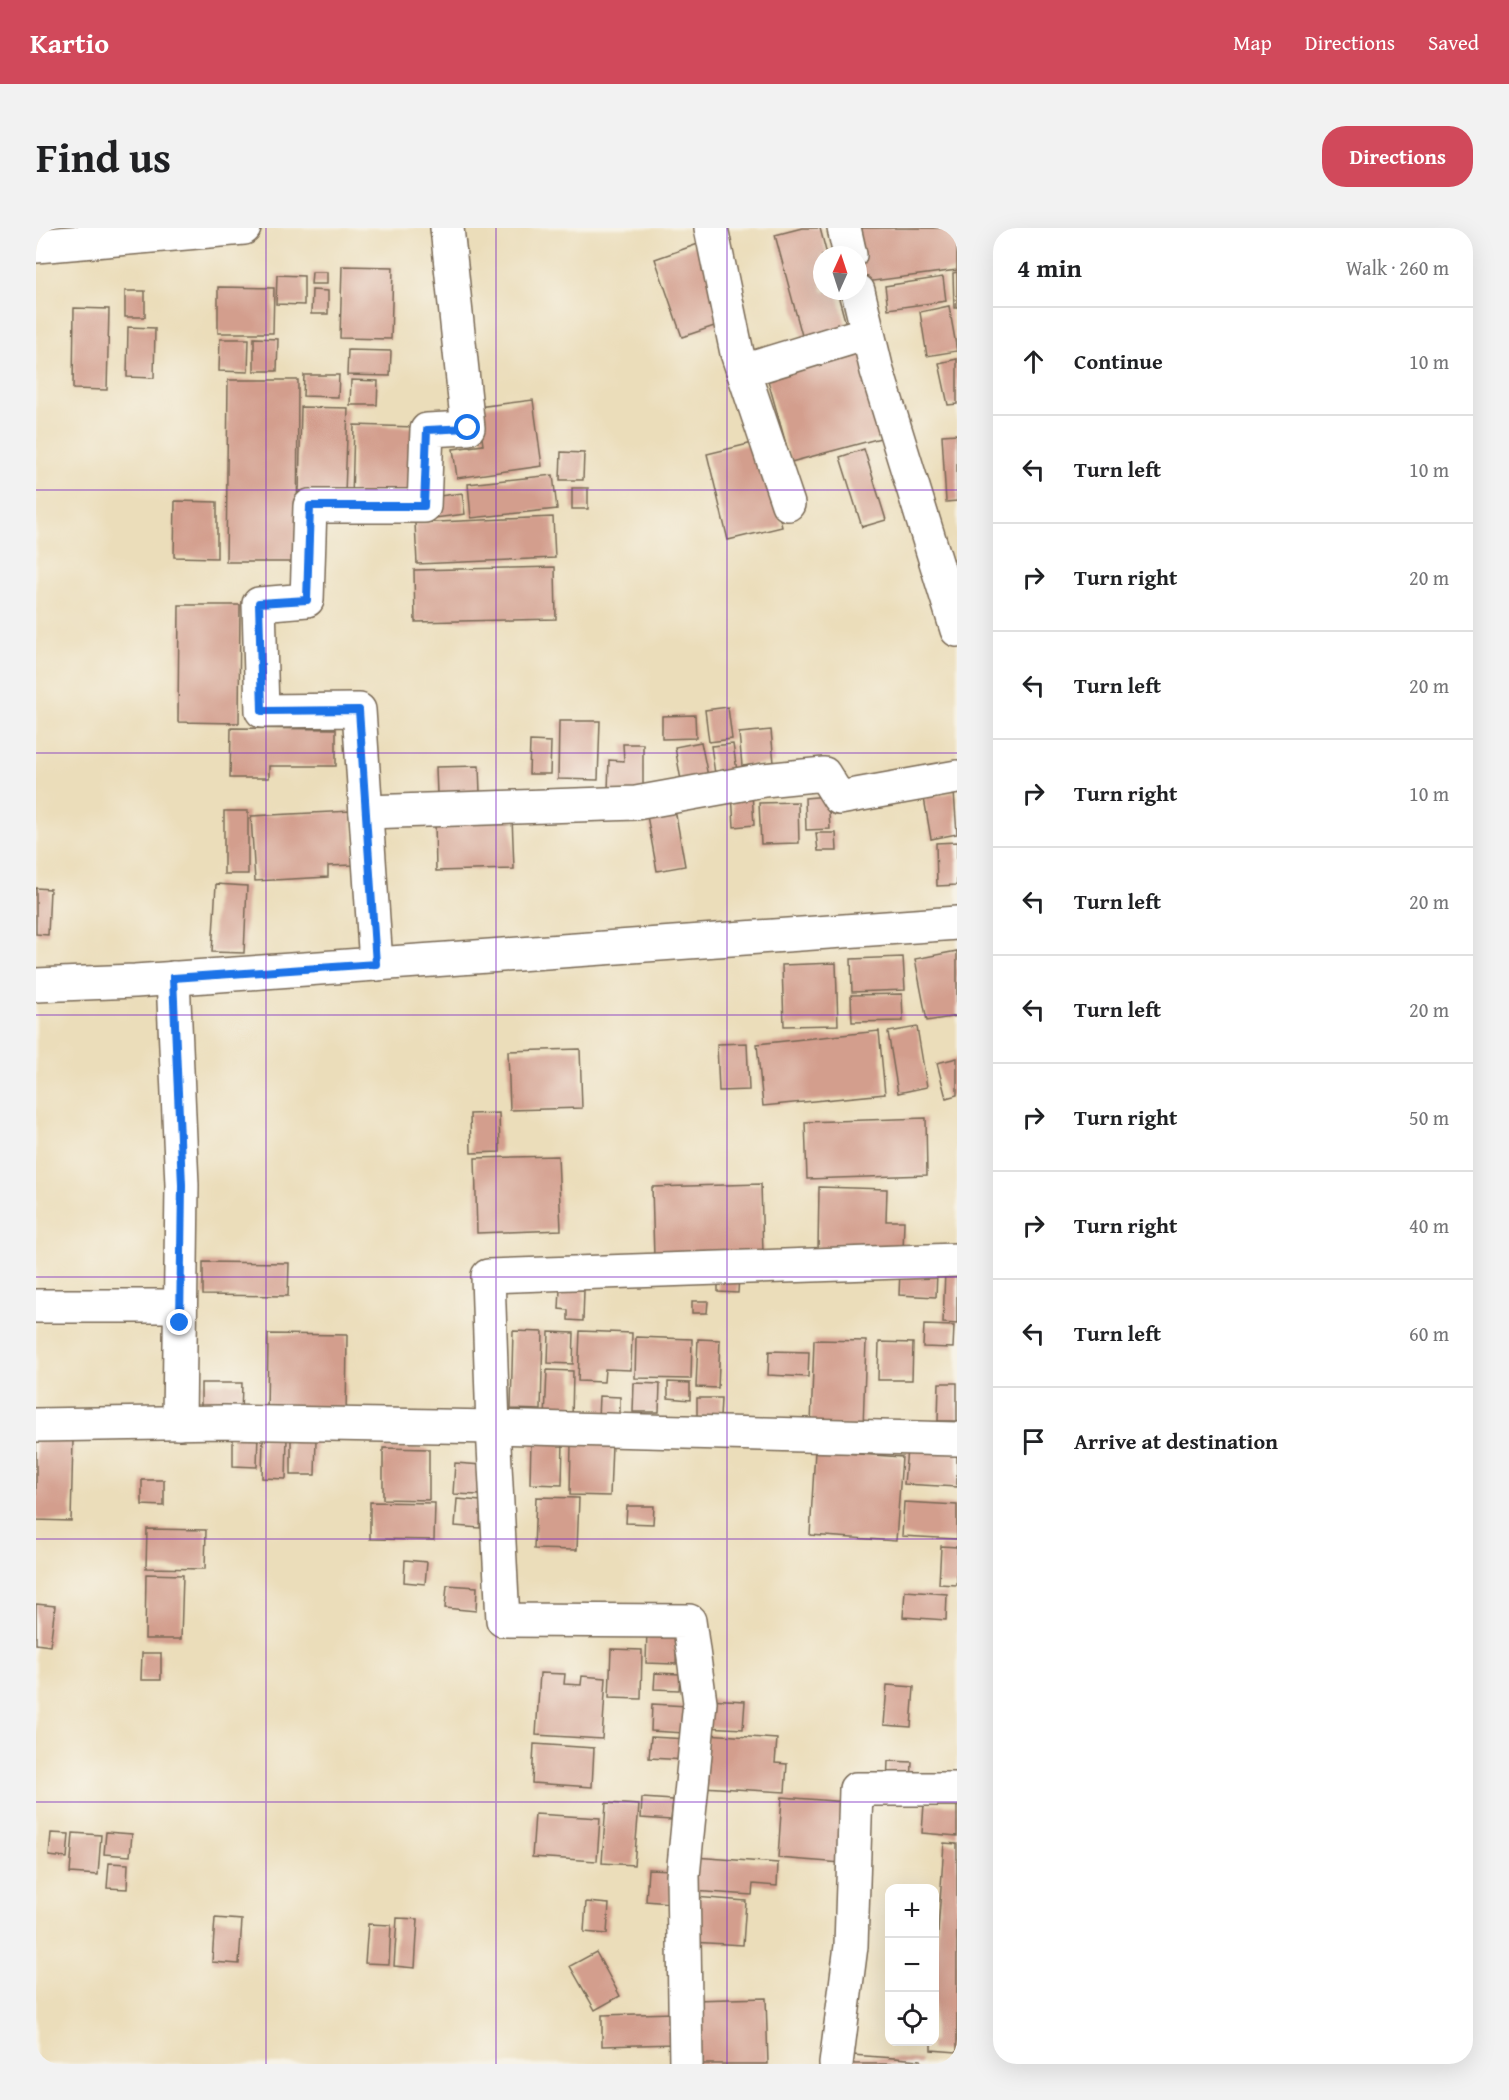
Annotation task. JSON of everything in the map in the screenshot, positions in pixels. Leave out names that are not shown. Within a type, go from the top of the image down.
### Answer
[{"type":"street","points":[[36,246],[244,228]]},
{"type":"street","points":[[376,964],[359,710],[262,711],[259,603],[307,600],[310,506],[424,506],[427,430],[468,428],[447,228]]},
{"type":"street","points":[[711,228],[743,371],[788,504]]},
{"type":"street","points":[[844,228],[848,246]]},
{"type":"street","points":[[860,300],[867,333],[957,630]]},
{"type":"street","points":[[743,371],[867,333]]},
{"type":"street","points":[[366,812],[636,803],[764,780],[824,774],[839,798],[957,777]]},
{"type":"street","points":[[36,985],[173,978],[957,923]]},
{"type":"street","points":[[173,978],[182,1185],[179,1423]]},
{"type":"street","points":[[686,2064],[683,1876],[700,1702],[689,1621],[503,1620],[488,1276],[957,1260]]},
{"type":"street","points":[[36,1306],[180,1306]]},
{"type":"street","points":[[36,1425],[179,1423],[957,1439]]},
{"type":"street","points":[[836,2064],[851,1946],[856,1789],[957,1789]]},
{"type":"building","points":[[802,228],[820,228],[825,246],[813,246],[813,300],[839,300],[848,332],[804,343],[775,235]]},
{"type":"building","points":[[849,228],[957,228],[957,270],[867,282],[867,246],[855,246]]},
{"type":"building","points":[[698,244],[726,322],[682,337],[655,259]]},
{"type":"building","points":[[342,266],[393,267],[391,339],[340,338]]},
{"type":"building","points":[[312,272],[327,272],[327,284],[311,284]]},
{"type":"building","points":[[957,272],[957,308],[954,308],[953,273]]},
{"type":"building","points":[[277,275],[304,276],[304,305],[276,304]]},
{"type":"building","points":[[943,277],[946,301],[888,309],[885,286]]},
{"type":"building","points":[[218,287],[274,288],[273,333],[218,333]]},
{"type":"building","points":[[312,290],[328,291],[328,314],[311,314]]},
{"type":"building","points":[[125,291],[145,291],[145,317],[125,317]]},
{"type":"building","points":[[949,306],[957,351],[927,356],[920,312]]},
{"type":"building","points":[[74,308],[109,309],[107,390],[73,389]]},
{"type":"building","points":[[128,327],[155,328],[154,378],[127,377]]},
{"type":"building","points":[[254,338],[278,339],[277,371],[254,371]]},
{"type":"building","points":[[220,339],[249,339],[248,372],[219,371]]},
{"type":"building","points":[[862,343],[888,436],[791,462],[765,370]]},
{"type":"building","points":[[348,350],[391,351],[390,376],[347,375]]},
{"type":"building","points":[[957,359],[957,404],[948,405],[939,363]]},
{"type":"building","points":[[304,375],[339,375],[338,397],[303,396]]},
{"type":"building","points":[[228,380],[298,380],[297,562],[226,562]]},
{"type":"building","points":[[351,380],[378,381],[377,405],[350,405]]},
{"type":"building","points":[[533,400],[542,466],[457,478],[453,449],[483,445],[478,407]]},
{"type":"building","points":[[301,407],[348,408],[345,494],[299,493]]},
{"type":"building","points":[[354,425],[415,427],[413,500],[352,499]]},
{"type":"building","points":[[957,434],[957,501],[946,502],[942,435]]},
{"type":"building","points":[[761,441],[782,527],[728,540],[707,454]]},
{"type":"building","points":[[864,449],[886,520],[862,527],[840,457]]},
{"type":"building","points":[[561,452],[584,453],[583,480],[560,480]]},
{"type":"building","points":[[553,475],[557,509],[471,518],[468,484]]},
{"type":"building","points":[[572,488],[588,488],[588,509],[572,509]]},
{"type":"building","points":[[462,493],[465,514],[435,518],[432,497]]},
{"type":"building","points":[[175,501],[217,502],[217,558],[174,557]]},
{"type":"building","points":[[553,517],[555,558],[417,564],[415,523]]},
{"type":"building","points":[[555,567],[556,619],[415,622],[414,570]]},
{"type":"building","points":[[179,605],[240,605],[239,723],[178,722]]},
{"type":"building","points":[[728,707],[732,739],[709,742],[705,710]]},
{"type":"building","points":[[695,715],[696,738],[662,739],[662,716]]},
{"type":"building","points":[[559,721],[600,721],[598,780],[558,779]]},
{"type":"building","points":[[231,728],[336,729],[336,766],[269,766],[269,778],[230,778]]},
{"type":"building","points":[[771,730],[774,763],[742,766],[739,733]]},
{"type":"building","points":[[530,741],[551,742],[550,774],[529,774]]},
{"type":"building","points":[[701,742],[709,781],[682,786],[675,747]]},
{"type":"building","points":[[623,744],[643,744],[643,792],[608,791],[609,760],[624,761]]},
{"type":"building","points":[[733,744],[737,771],[715,774],[711,746]]},
{"type":"building","points":[[479,766],[480,793],[437,794],[436,767]]},
{"type":"building","points":[[752,792],[754,825],[734,827],[732,793]]},
{"type":"building","points":[[954,792],[957,834],[931,839],[924,798]]},
{"type":"building","points":[[828,796],[830,829],[806,830],[805,798]]},
{"type":"building","points":[[798,802],[799,843],[761,844],[759,803]]},
{"type":"building","points":[[674,804],[685,866],[657,871],[646,810]]},
{"type":"building","points":[[224,811],[248,811],[248,874],[224,874]]},
{"type":"building","points":[[351,811],[353,865],[328,866],[328,877],[255,881],[251,816]]},
{"type":"building","points":[[512,817],[514,869],[436,871],[435,820]]},
{"type":"building","points":[[816,833],[836,833],[837,851],[818,851]]},
{"type":"building","points":[[957,842],[957,885],[937,886],[936,843]]},
{"type":"building","points":[[216,884],[247,886],[244,953],[212,952]]},
{"type":"building","points":[[36,888],[50,889],[48,935],[36,934]]},
{"type":"building","points":[[957,951],[957,1016],[927,1021],[915,959]]},
{"type":"building","points":[[903,957],[905,990],[852,992],[851,959]]},
{"type":"building","points":[[836,963],[838,1025],[784,1026],[782,965]]},
{"type":"building","points":[[902,994],[903,1021],[852,1022],[851,995]]},
{"type":"building","points":[[917,1027],[927,1087],[898,1093],[888,1032]]},
{"type":"building","points":[[879,1031],[885,1094],[763,1106],[757,1044]]},
{"type":"building","points":[[747,1043],[749,1090],[719,1091],[717,1044]]},
{"type":"building","points":[[580,1049],[582,1108],[510,1110],[508,1051]]},
{"type":"building","points":[[957,1058],[957,1095],[946,1098],[937,1063]]},
{"type":"building","points":[[499,1113],[500,1152],[471,1153],[470,1114]]},
{"type":"building","points":[[926,1118],[927,1175],[807,1179],[805,1122]]},
{"type":"building","points":[[558,1156],[561,1230],[477,1233],[475,1158]]},
{"type":"building","points":[[761,1184],[763,1253],[654,1257],[652,1187]]},
{"type":"building","points":[[819,1187],[887,1189],[886,1221],[904,1221],[903,1252],[818,1251]]},
{"type":"building","points":[[203,1262],[289,1263],[288,1296],[203,1295]]},
{"type":"building","points":[[900,1271],[937,1273],[936,1297],[899,1295]]},
{"type":"building","points":[[945,1271],[957,1272],[957,1324],[943,1323]]},
{"type":"building","points":[[718,1273],[739,1274],[738,1293],[718,1292]]},
{"type":"building","points":[[560,1289],[584,1290],[583,1321],[568,1320],[568,1310],[559,1309]]},
{"type":"building","points":[[692,1301],[708,1301],[707,1313],[692,1313]]},
{"type":"building","points":[[924,1325],[954,1326],[953,1348],[923,1347]]},
{"type":"building","points":[[513,1331],[543,1332],[541,1410],[511,1409]]},
{"type":"building","points":[[580,1331],[632,1333],[631,1370],[605,1369],[604,1382],[578,1381]]},
{"type":"building","points":[[549,1332],[574,1333],[573,1364],[548,1363]]},
{"type":"building","points":[[268,1334],[347,1335],[346,1419],[267,1417]]},
{"type":"building","points":[[636,1337],[692,1339],[691,1379],[635,1378]]},
{"type":"building","points":[[698,1339],[720,1340],[718,1388],[696,1387]]},
{"type":"building","points":[[814,1340],[866,1341],[863,1427],[811,1425]]},
{"type":"building","points":[[879,1342],[913,1343],[912,1380],[878,1380]]},
{"type":"building","points":[[769,1351],[809,1352],[808,1377],[768,1375]]},
{"type":"building","points":[[547,1370],[573,1371],[572,1420],[545,1419]]},
{"type":"building","points":[[668,1382],[690,1383],[690,1400],[668,1398]]},
{"type":"building","points":[[201,1383],[242,1383],[241,1415],[201,1414]]},
{"type":"building","points":[[634,1383],[660,1384],[659,1412],[633,1412]]},
{"type":"building","points":[[939,1383],[957,1383],[957,1421],[938,1421]]},
{"type":"building","points":[[599,1396],[620,1397],[620,1419],[598,1419]]},
{"type":"building","points":[[697,1398],[721,1398],[720,1418],[697,1417]]},
{"type":"building","points":[[233,1433],[258,1433],[257,1467],[233,1466]]},
{"type":"building","points":[[263,1437],[287,1437],[286,1479],[262,1478]]},
{"type":"building","points":[[291,1438],[316,1439],[315,1475],[291,1475]]},
{"type":"building","points":[[36,1439],[73,1440],[71,1521],[36,1520]]},
{"type":"building","points":[[531,1440],[563,1441],[562,1485],[530,1484]]},
{"type":"building","points":[[571,1443],[612,1444],[610,1496],[570,1495]]},
{"type":"building","points":[[383,1448],[429,1449],[429,1500],[383,1499]]},
{"type":"building","points":[[907,1449],[957,1452],[957,1487],[904,1484]]},
{"type":"building","points":[[815,1451],[902,1457],[896,1541],[810,1535]]},
{"type":"building","points":[[455,1463],[482,1465],[480,1495],[453,1494]]},
{"type":"building","points":[[142,1480],[164,1480],[164,1506],[142,1505]]},
{"type":"building","points":[[536,1497],[579,1498],[577,1550],[534,1549]]},
{"type":"building","points":[[457,1499],[481,1501],[480,1528],[455,1526]]},
{"type":"building","points":[[370,1502],[435,1503],[434,1540],[370,1539]]},
{"type":"building","points":[[904,1502],[957,1505],[957,1539],[902,1536]]},
{"type":"building","points":[[627,1506],[654,1506],[653,1524],[626,1523]]},
{"type":"building","points":[[147,1529],[206,1530],[205,1569],[146,1568]]},
{"type":"building","points":[[941,1546],[957,1547],[957,1585],[939,1584]]},
{"type":"building","points":[[405,1560],[427,1562],[425,1584],[404,1582]]},
{"type":"building","points":[[146,1574],[183,1575],[181,1639],[145,1639]]},
{"type":"building","points":[[447,1585],[477,1587],[476,1611],[445,1608]]},
{"type":"building","points":[[905,1591],[947,1594],[946,1620],[903,1617]]},
{"type":"building","points":[[36,1604],[55,1606],[50,1646],[36,1644]]},
{"type":"building","points":[[647,1629],[677,1630],[676,1664],[646,1663]]},
{"type":"building","points":[[611,1649],[642,1650],[641,1699],[609,1698]]},
{"type":"building","points":[[142,1653],[161,1653],[161,1680],[141,1680]]},
{"type":"building","points":[[540,1673],[565,1674],[564,1684],[581,1685],[582,1676],[606,1678],[602,1739],[536,1735]]},
{"type":"building","points":[[655,1673],[680,1674],[679,1690],[654,1689]]},
{"type":"building","points":[[887,1685],[914,1687],[911,1727],[884,1725]]},
{"type":"building","points":[[708,1699],[745,1701],[743,1729],[706,1727]]},
{"type":"building","points":[[652,1704],[687,1706],[685,1733],[651,1731]]},
{"type":"building","points":[[707,1734],[777,1739],[775,1763],[787,1764],[785,1792],[703,1787]]},
{"type":"building","points":[[651,1737],[688,1739],[687,1760],[649,1758]]},
{"type":"building","points":[[534,1744],[594,1748],[592,1787],[532,1783]]},
{"type":"building","points":[[888,1761],[912,1762],[911,1786],[887,1785]]},
{"type":"building","points":[[782,1797],[846,1802],[842,1863],[778,1858]]},
{"type":"building","points":[[642,1798],[673,1800],[671,1820],[641,1818]]},
{"type":"building","points":[[606,1803],[639,1805],[634,1865],[602,1863]]},
{"type":"building","points":[[924,1804],[957,1805],[957,1836],[922,1833]]},
{"type":"building","points":[[535,1814],[600,1818],[597,1861],[532,1857]]},
{"type":"building","points":[[106,1832],[132,1834],[130,1856],[104,1854]]},
{"type":"building","points":[[51,1833],[69,1834],[67,1858],[49,1856]]},
{"type":"building","points":[[73,1833],[101,1835],[98,1875],[70,1873]]},
{"type":"building","points":[[944,1843],[957,1844],[957,2052],[931,2050],[931,2046],[939,2046],[939,1917]]},
{"type":"building","points":[[694,1857],[778,1863],[777,1886],[753,1884],[752,1895],[692,1891]]},
{"type":"building","points":[[109,1863],[128,1864],[127,1889],[107,1888]]},
{"type":"building","points":[[648,1869],[673,1870],[670,1903],[646,1901]]},
{"type":"building","points":[[694,1897],[746,1901],[743,1945],[691,1942]]},
{"type":"building","points":[[586,1902],[609,1904],[607,1934],[584,1932]]},
{"type":"building","points":[[215,1918],[242,1920],[239,1964],[212,1962]]},
{"type":"building","points":[[397,1918],[418,1919],[415,1968],[394,1966]]},
{"type":"building","points":[[368,1924],[391,1925],[389,1964],[365,1963]]},
{"type":"building","points":[[596,1952],[620,1996],[595,2010],[570,1966]]},
{"type":"building","points":[[766,1998],[768,2064],[696,2064],[694,2000]]},
{"type":"building","points":[[674,2013],[675,2044],[602,2046],[602,2015]]},
{"type":"building","points":[[852,2055],[921,2060],[921,2064],[851,2064]]},
{"type":"route","points":[[180,1323],[182,1185],[173,978],[376,964],[359,710],[262,711],[259,603],[307,600],[310,506],[424,506],[427,430],[468,428]]}]
